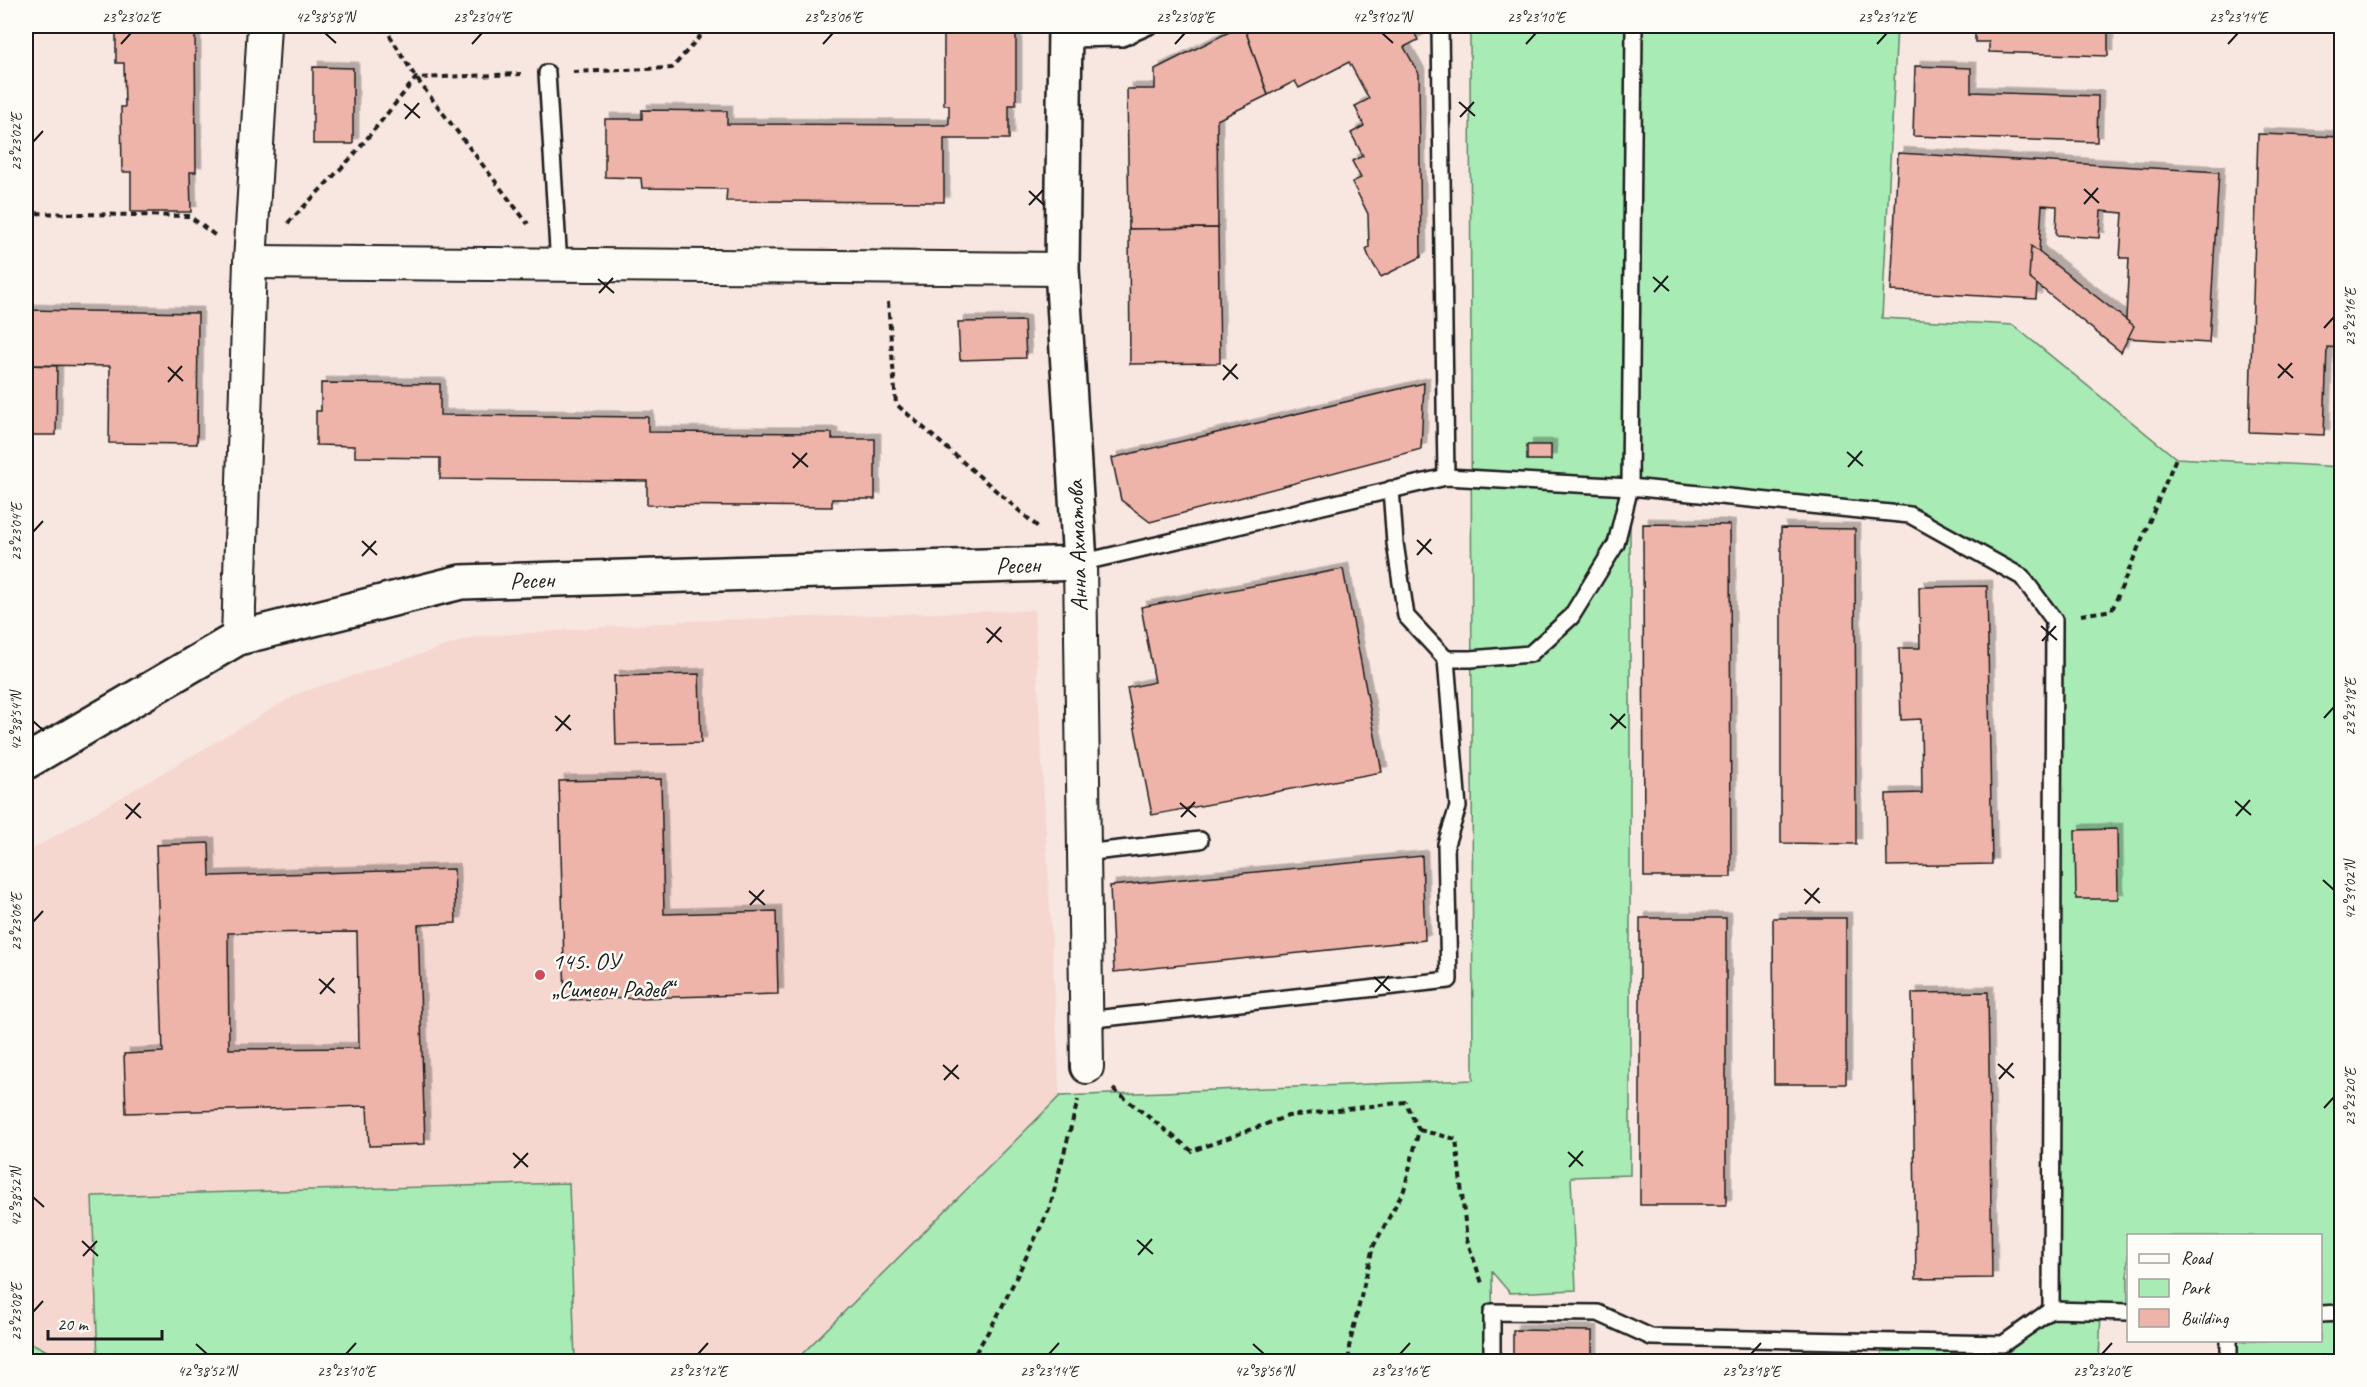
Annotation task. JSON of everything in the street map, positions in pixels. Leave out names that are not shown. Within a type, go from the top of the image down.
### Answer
[{"type":"street","points":[[238,638],[250,262],[264,26]]},
{"type":"street","name":"Анна Ахматова","points":[[1065,32],[1062,268],[1080,563],[1087,1067]]},
{"type":"street","points":[[250,262],[1062,268]]},
{"type":"street","name":"Ресен","points":[[26,762],[238,638],[461,582],[1080,563]]},
{"type":"lane","points":[[1065,32],[1122,38],[1149,26]]},
{"type":"lane","points":[[1440,26],[1446,477]]},
{"type":"lane","points":[[1446,659],[1530,654],[1571,617],[1616,544],[1630,487],[1634,26]]},
{"type":"lane","points":[[548,73],[559,265]]},
{"type":"lane","points":[[1080,563],[1446,477],[1630,487],[1910,515],[2022,577],[2054,620],[2051,1310]]},
{"type":"lane","points":[[1086,1020],[1449,980],[1446,844],[1458,807],[1446,659],[1406,616],[1395,543],[1391,489]]},
{"type":"lane","points":[[1084,854],[1200,840]]},
{"type":"lane","points":[[1492,1362],[1492,1312],[1598,1313],[1651,1337],[2003,1344],[2051,1310],[2127,1312]]},
{"type":"lane","points":[[2322,1314],[2342,1313]]},
{"type":"lane","points":[[2229,1342],[2229,1362]]},
{"type":"path","points":[[384,26],[416,78],[559,265]]},
{"type":"path","points":[[26,213],[189,216],[250,262],[352,157],[416,78],[672,68],[709,26]]},
{"type":"path","points":[[885,267],[897,404],[1080,563]]},
{"type":"path","points":[[2054,620],[2112,610],[2176,458]]},
{"type":"path","points":[[970,1362],[997,1317],[1049,1210],[1087,1067],[1192,1151],[1288,1116],[1405,1102],[1419,1130],[1404,1190],[1373,1247],[1349,1347],[1349,1362]]},
{"type":"path","points":[[1419,1130],[1456,1139],[1467,1240],[1492,1312]]},
{"type":"shaded area","name":"145. ОУ „Симеон Радев“","points":[[1034,610],[1060,1096],[794,1361],[66,1361],[26,1340],[26,853],[299,693],[474,637],[687,621]]},
{"type":"green space","points":[[1470,26],[1897,26],[1882,318],[2013,325],[2176,458],[2341,467],[2341,1361],[2229,1361],[2229,1342],[2322,1342],[2322,1234],[2127,1234],[2127,1312],[2101,1311],[2099,1361],[1882,1361],[1882,1342],[2003,1344],[2051,1309],[2054,620],[2022,577],[1910,515],[1630,487],[1630,1175],[1571,1177],[1576,1290],[1510,1293],[1492,1272],[1493,1361],[794,1362],[1060,1096],[1473,1080]]},
{"type":"green space","points":[[569,1183],[575,1360],[98,1361],[92,1196]]},
{"type":"green space","points":[[26,1340],[62,1359],[66,1361],[26,1361]]},
{"type":"building","points":[[116,26],[195,26],[196,172],[190,172],[191,212],[131,212],[131,172],[122,172],[121,107],[125,107],[124,63],[116,63]]},
{"type":"building","points":[[944,26],[1016,26],[1016,105],[1009,105],[1009,139],[944,139],[944,202],[726,201],[727,189],[642,188],[641,178],[605,177],[605,119],[642,119],[642,110],[727,111],[727,124],[949,125],[949,105],[944,105]]},
{"type":"building","points":[[1244,26],[1268,95],[1217,120],[1218,228],[1129,229],[1127,89],[1155,89],[1155,69]]},
{"type":"building","points":[[1244,26],[1411,26],[1418,40],[1404,47],[1419,74],[1421,257],[1381,277],[1366,249],[1369,247],[1368,214],[1352,182],[1361,178],[1352,161],[1363,156],[1351,133],[1364,126],[1355,106],[1369,99],[1349,62],[1299,88],[1295,81],[1268,95]]},
{"type":"building","points":[[1975,26],[2108,26],[2108,56],[1989,52],[1989,42],[1975,42]]},
{"type":"building","points":[[1915,66],[1971,68],[1971,92],[2098,96],[2097,142],[1913,136]]},
{"type":"building","points":[[313,67],[353,68],[353,144],[313,144]]},
{"type":"building","points":[[2258,134],[2342,137],[2342,348],[2327,347],[2324,435],[2249,432]]},
{"type":"building","points":[[1898,153],[2219,172],[2209,343],[2125,338],[2129,258],[2120,258],[2123,213],[2101,211],[2099,238],[2056,235],[2057,206],[2042,205],[2036,299],[1891,291]]},
{"type":"building","points":[[1218,228],[1220,363],[1130,364],[1129,229]]},
{"type":"building","points":[[2031,246],[2134,326],[2121,352],[2029,278]]},
{"type":"building","points":[[26,310],[198,313],[197,444],[109,443],[110,366],[26,365]]},
{"type":"building","points":[[1024,321],[1026,358],[960,360],[958,322]]},
{"type":"building","points":[[26,365],[57,366],[56,435],[26,435]]},
{"type":"building","points":[[321,383],[440,384],[440,415],[648,417],[648,432],[832,433],[832,439],[875,439],[875,499],[832,499],[832,507],[647,505],[647,481],[440,479],[440,458],[355,457],[355,446],[316,445],[316,411],[321,411]]},
{"type":"building","points":[[1424,383],[1421,449],[1150,522],[1121,500],[1112,458]]},
{"type":"building","points":[[1527,445],[1551,445],[1551,460],[1527,460]]},
{"type":"building","points":[[1643,524],[1730,525],[1731,877],[1644,877]]},
{"type":"building","points":[[1781,528],[1855,529],[1856,844],[1781,843]]},
{"type":"building","points":[[1343,569],[1382,772],[1152,815],[1127,688],[1155,682],[1141,607]]},
{"type":"building","points":[[1987,586],[1992,864],[1887,866],[1886,794],[1922,793],[1921,719],[1901,720],[1899,648],[1920,648],[1919,587]]},
{"type":"building","points":[[699,674],[701,743],[616,745],[614,676]]},
{"type":"building","points":[[661,779],[664,914],[776,911],[778,994],[565,1000],[559,781]]},
{"type":"building","points":[[2117,829],[2118,899],[2076,899],[2075,830]]},
{"type":"building","points":[[209,843],[210,876],[454,869],[456,923],[418,925],[425,1144],[369,1146],[367,1106],[126,1113],[124,1054],[163,1052],[156,845]],"holes":[[[357,932],[359,1048],[229,1049],[228,933]]]},
{"type":"building","points":[[1422,856],[1425,940],[1114,972],[1110,886]]},
{"type":"building","points":[[1640,918],[1726,918],[1726,1205],[1640,1205]]},
{"type":"building","points":[[1773,918],[1846,918],[1846,1084],[1774,1084]]},
{"type":"building","points":[[1988,992],[1992,1278],[1916,1279],[1912,993]]},
{"type":"building","points":[[1513,1330],[1592,1331],[1592,1362],[1513,1362]]},
{"type":"place","name":"145. ОУ „Симеон Радев“","points":[[540,975]]}]
